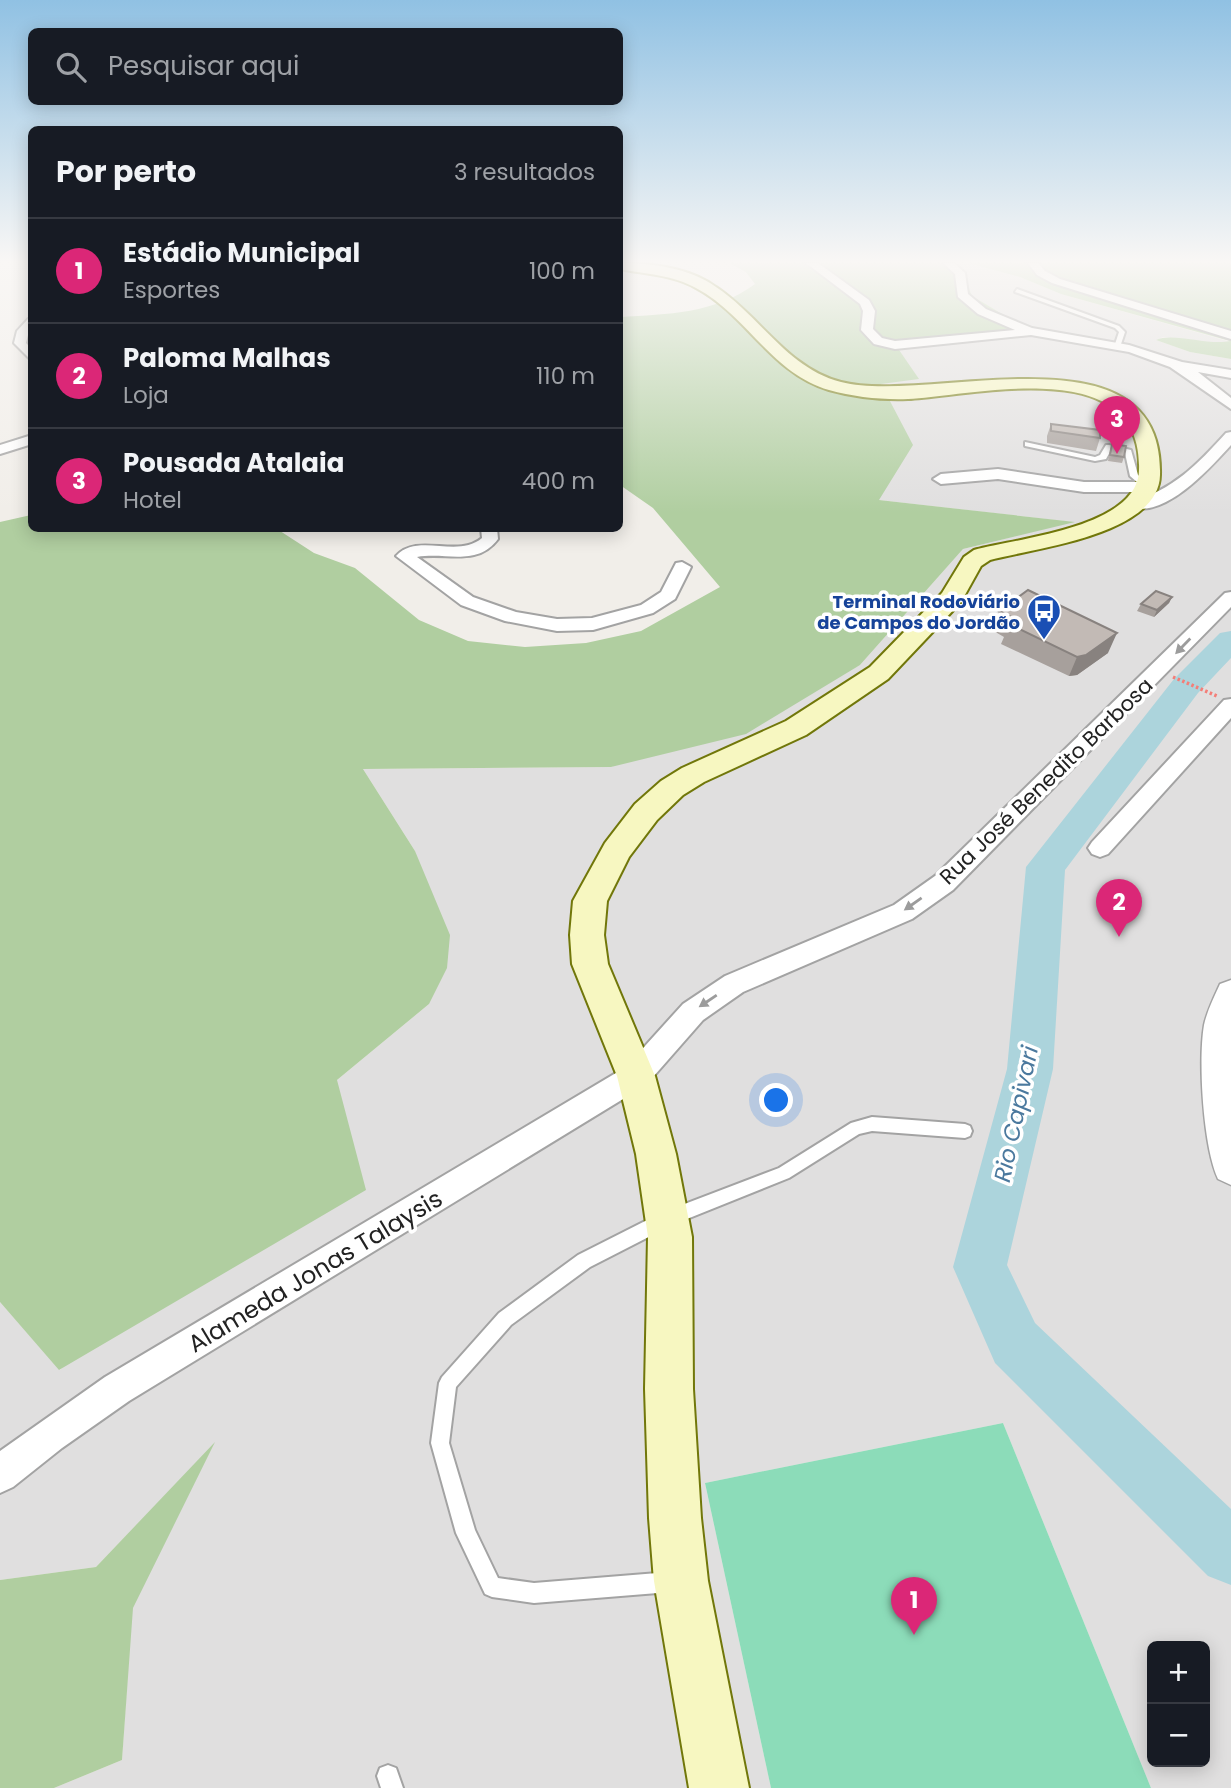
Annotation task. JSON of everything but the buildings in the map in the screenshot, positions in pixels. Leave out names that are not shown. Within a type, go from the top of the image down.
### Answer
[{"type":"main road","points":[[719,1788],[681,1581],[669,1389],[670,1237],[656,1154],[636,1076],[590,964],[587,936],[590,901],[616,851],[646,812],[672,788],[693,775],[796,728],[841,701],[879,673],[952,597],[972,562],[982,555],[1095,526],[1143,496],[1152,462],[1142,422],[1120,404],[1088,390],[1044,381],[993,381],[909,393],[881,393],[833,386],[801,371],[774,346]]},
{"type":"street","points":[[1114,346],[1154,355],[1179,366],[1231,405]]},
{"type":"street","points":[[1179,366],[1231,374]]},
{"type":"street","points":[[941,479],[998,474],[1084,488],[1117,485],[1161,500],[1176,492],[1231,436]]},
{"type":"street","points":[[0,450],[28,440]]},
{"type":"street","points":[[489,532],[490,539],[483,548],[460,554],[413,552],[405,556],[467,601],[512,617],[557,625],[593,624],[647,609],[669,595],[682,567]]},
{"type":"street","name":"Rua José Benedito Barbosa","points":[[636,1076],[692,1012],[734,984],[903,912],[944,883],[1231,597]]},
{"type":"street","points":[[1100,848],[1224,700]]},
{"type":"street","points":[[1231,994],[1221,1025],[1220,1090],[1231,1167]]},
{"type":"street","name":"Alameda Jonas Talaysis","points":[[0,1474],[49,1435],[117,1389],[636,1076]]},
{"type":"lane","points":[[1028,444],[1095,459],[1103,457],[1109,447],[1124,449],[1128,452],[1143,496]]},
{"type":"lane","points":[[681,1581],[534,1593],[492,1587],[466,1534],[440,1443],[448,1383],[505,1319],[584,1261],[667,1219],[784,1173],[856,1128],[872,1124],[965,1132]]},
{"type":"path","points":[[1175,678],[1224,700]]},
{"type":"shaded area","points":[[904,346],[1174,346],[1231,359],[1231,1788],[1151,1788],[1003,1423],[705,1483],[771,1788],[54,1788],[122,1760],[132,1608],[213,1445],[96,1567],[0,1580],[0,1302],[60,1370],[337,1080],[429,1004],[415,851],[363,769],[611,767],[860,665],[963,549],[1072,522],[879,500],[880,384],[897,347]]},
{"type":"green space","points":[[623,346],[904,346],[897,347],[919,379],[881,384],[913,445],[879,500],[1075,522],[963,549],[860,665],[746,734],[611,767],[363,769],[415,851],[450,935],[447,968],[429,1004],[337,1080],[366,1190],[59,1370],[0,1302],[0,522],[28,516],[28,532],[282,532],[314,553],[355,568],[419,620],[468,641],[525,647],[586,643],[641,631],[720,587],[653,508],[623,487]]},
{"type":"green space","points":[[1174,346],[1231,346],[1231,359]]},
{"type":"green space","points":[[1003,1423],[1151,1788],[771,1788],[705,1483]]},
{"type":"green space","points":[[215,1442],[133,1608],[122,1760],[54,1788],[0,1788],[0,1580],[96,1567]]},
{"type":"waterway","name":"Rio Capivari","points":[[1231,640],[1186,686],[1046,867],[1030,1069],[980,1267],[1015,1343],[1231,1553]]},
{"type":"place","name":"Pousada Atalaia","points":[[1117,454]]},
{"type":"place","name":"Terminal Rodoviário de Campos do Jordão","points":[[1044,641]]},
{"type":"place","name":"Paloma Malhas","points":[[1119,937]]},
{"type":"place","name":"Estádio Municipal","points":[[914,1635]]}]
